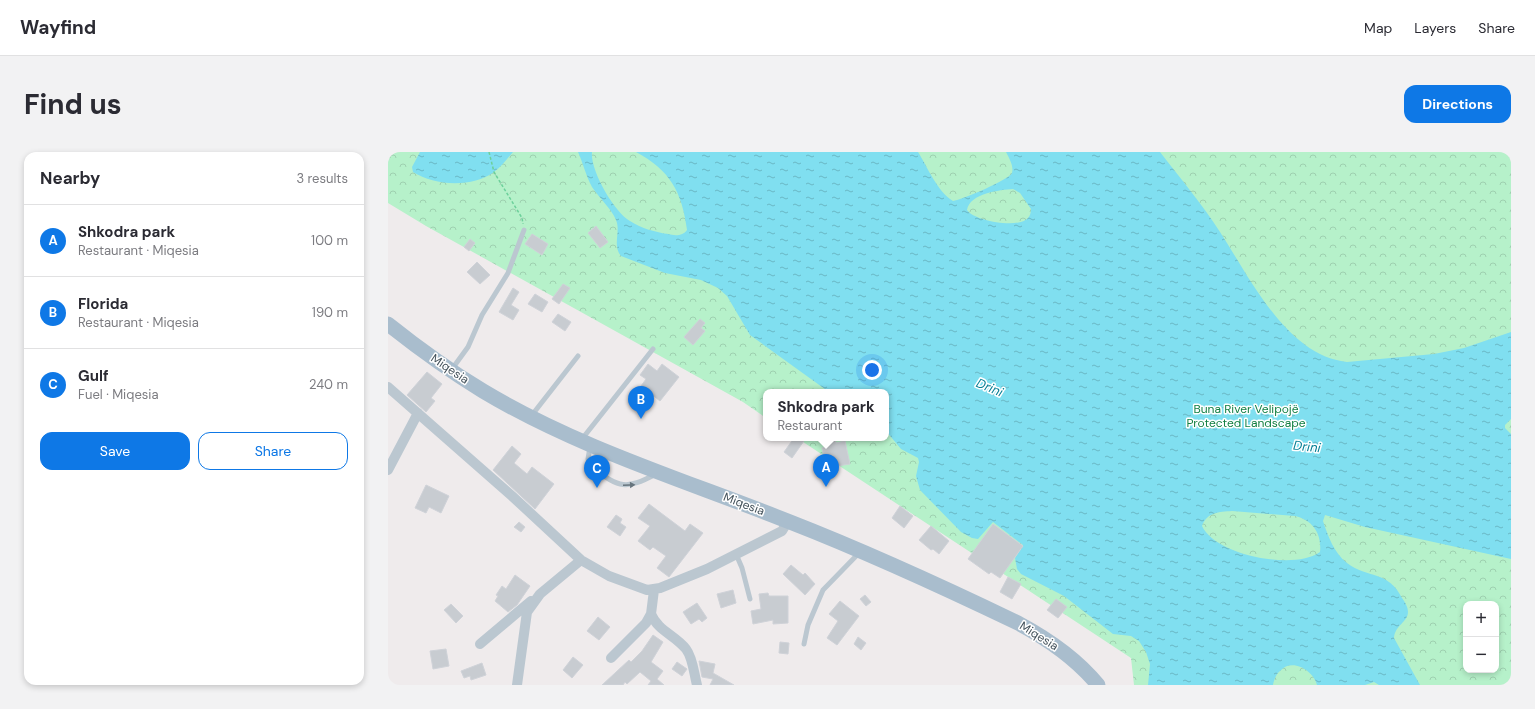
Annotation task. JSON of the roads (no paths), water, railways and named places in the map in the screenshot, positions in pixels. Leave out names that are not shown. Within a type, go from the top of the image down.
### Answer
[{"type":"main road","name":"Miqesia","points":[[388,324],[408,340],[483,391],[586,442],[659,472],[861,550],[966,598],[1042,636],[1074,659],[1098,685]]},
{"type":"street","points":[[388,387],[512,496],[581,560],[609,576],[647,590],[654,590],[679,581],[736,554],[782,530],[788,521]]},
{"type":"street","points":[[388,470],[418,413]]},
{"type":"street","points":[[480,644],[581,560]]},
{"type":"street","points":[[611,658],[646,623],[651,614],[654,590]]},
{"type":"street","points":[[517,685],[524,620],[527,612],[540,594]]},
{"type":"street","points":[[651,614],[654,621],[660,627],[686,648],[690,655],[697,685]]},
{"type":"lane","points":[[452,370],[468,347],[482,314],[508,273],[524,230]]},
{"type":"lane","points":[[653,349],[586,442],[590,467],[606,478],[624,486],[637,484],[659,472]]},
{"type":"lane","points":[[532,416],[578,356]]},
{"type":"lane","points":[[804,644],[808,625],[823,590],[861,550]]},
{"type":"lane","points":[[736,554],[742,568],[750,599]]},
{"type":"water","points":[[420,152],[513,152],[499,168],[485,177],[465,183],[454,183],[432,180],[413,172],[412,167]]},
{"type":"water","name":"Buna River Velipojë Protected Landscape","points":[[578,152],[592,152],[592,160],[604,190],[610,200],[624,216],[630,221],[648,229],[676,235],[687,230],[685,216],[678,193],[658,166],[636,152],[918,152],[933,179],[947,197],[953,201],[985,189],[1009,176],[1012,173],[1012,168],[1006,152],[1160,152],[1213,222],[1272,312],[1288,330],[1306,346],[1326,357],[1347,362],[1434,354],[1464,348],[1511,332],[1511,419],[1505,425],[1505,428],[1511,434],[1511,559],[1365,527],[1325,515],[1323,521],[1327,532],[1332,544],[1342,559],[1355,568],[1384,579],[1390,583],[1396,589],[1407,606],[1408,610],[1406,618],[1397,630],[1394,638],[1420,685],[1379,685],[1374,682],[1365,685],[1317,685],[1312,675],[1307,671],[1290,665],[1279,672],[1275,677],[1273,685],[1148,685],[1150,664],[1146,652],[1139,641],[1131,636],[1113,634],[1064,596],[1021,574],[1017,569],[1015,558],[1023,545],[993,522],[978,539],[972,538],[961,532],[920,490],[916,476],[919,462],[918,458],[901,449],[889,435],[889,389],[825,389],[750,335],[727,296],[718,288],[701,280],[665,273],[621,256],[617,247],[618,229],[616,220],[611,211],[592,187]],"holes":[[[1013,189],[1020,193],[1031,209],[1029,217],[1023,221],[1016,223],[997,222],[978,217],[971,214],[967,210],[969,204],[979,196],[1001,190]],[[1232,511],[1295,516],[1311,524],[1318,534],[1320,552],[1308,558],[1275,560],[1238,552],[1222,545],[1210,536],[1202,526],[1204,521],[1210,515],[1218,512]]]},
{"type":"place","name":"Florida","points":[[641,419]]},
{"type":"place","name":"Shkodra park","points":[[826,487]]},
{"type":"place","name":"Gulf","points":[[597,488]]},
{"type":"water label","name":"Drini","points":[[990,387]]},
{"type":"water label","name":"Drini","points":[[1307,446]]}]
